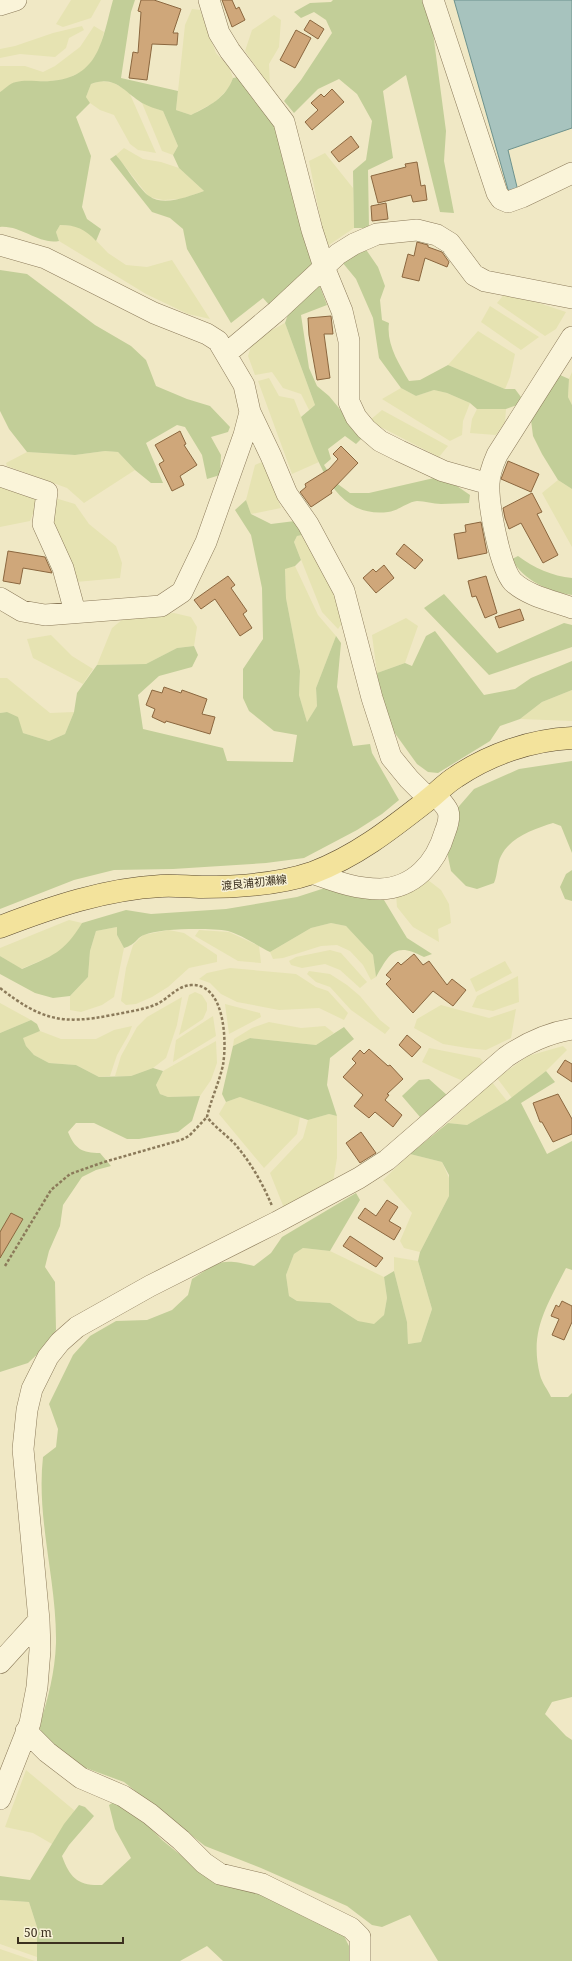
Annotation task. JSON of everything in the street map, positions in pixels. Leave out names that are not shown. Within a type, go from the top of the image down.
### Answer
[{"type":"main road","name":"渡良浦初瀬線","points":[[0,927],[79,898],[162,886],[203,887],[288,880],[312,873],[347,858],[379,838],[455,777],[472,768],[510,750],[553,739],[572,738]]},
{"type":"street","points":[[0,5],[16,0]]},
{"type":"street","points":[[209,0],[219,33],[230,51],[284,122],[312,230],[324,267],[342,311],[349,341],[349,402],[356,417],[366,429],[387,444],[443,471],[488,484]]},
{"type":"street","points":[[433,0],[497,193],[501,199],[508,202],[522,197],[572,172]]},
{"type":"street","points":[[227,353],[277,311],[338,254],[354,244],[377,234],[417,230],[437,235],[450,243],[474,275],[486,281],[572,298]]},
{"type":"street","points":[[0,245],[45,258],[154,314],[207,334],[218,341],[227,353],[244,385],[250,412],[287,494],[308,524],[344,592],[372,698],[391,757],[409,779],[432,796],[448,811],[447,824],[438,852],[424,871],[401,884],[382,889],[351,887],[312,873]]},
{"type":"street","points":[[572,337],[497,455],[491,469],[488,484],[490,505],[504,569],[513,582],[528,593],[572,608]]},
{"type":"street","points":[[0,598],[22,611],[45,615],[161,606],[182,592],[206,542],[244,435],[250,412]]},
{"type":"street","points":[[0,476],[48,492],[42,524],[64,568],[75,612]]},
{"type":"street","points":[[0,1799],[26,1731],[37,1687],[40,1650],[39,1620],[23,1448],[27,1410],[32,1389],[48,1357],[60,1342],[76,1327],[150,1286],[277,1222],[359,1178],[387,1160],[506,1057],[524,1045],[543,1037],[572,1029]]},
{"type":"street","points":[[0,1663],[39,1620]]},
{"type":"street","points":[[26,1731],[47,1752],[81,1778],[123,1796],[150,1814],[181,1840],[204,1863],[220,1874],[262,1884],[350,1928],[360,1938],[360,1961]]},
{"type":"path","points":[[0,988],[15,1000],[42,1015],[64,1021],[88,1020],[157,1004],[183,987],[200,986],[214,995],[218,1004],[225,1046],[217,1087],[207,1117],[189,1136],[181,1140],[104,1162],[70,1174],[51,1190],[5,1266]]},
{"type":"path","points":[[207,1117],[234,1143],[250,1165],[265,1188],[277,1222]]},
{"type":"shaded area","points":[[71,0],[101,0],[91,18],[63,27],[56,24]]},
{"type":"shaded area","points":[[192,9],[200,10],[216,53],[229,67],[233,78],[229,88],[215,102],[191,115],[176,110],[185,25]]},
{"type":"shaded area","points":[[274,15],[281,20],[279,47],[269,64],[270,87],[245,51],[252,30]]},
{"type":"shaded area","points":[[82,26],[84,30],[69,38],[66,48],[55,57],[20,54],[0,58],[0,49]]},
{"type":"shaded area","points":[[94,26],[104,32],[100,48],[87,69],[66,79],[15,82],[0,92],[0,66],[25,66],[43,72],[55,66],[80,47]]},
{"type":"shaded area","points":[[101,81],[114,83],[129,92],[156,153],[138,150],[130,144],[114,115],[100,110],[90,103],[86,97],[91,84]]},
{"type":"shaded area","points":[[142,103],[163,111],[178,146],[173,155],[162,151]]},
{"type":"shaded area","points":[[124,148],[143,159],[161,162],[179,168],[204,191],[181,199],[163,200],[149,197],[116,155]]},
{"type":"shaded area","points":[[325,153],[353,188],[354,228],[326,247],[309,161]]},
{"type":"shaded area","points":[[60,225],[77,226],[87,231],[108,253],[126,265],[147,267],[172,260],[210,319],[188,314],[146,294],[59,241],[56,232]]},
{"type":"shaded area","points":[[506,292],[566,312],[556,329],[545,336],[497,303]]},
{"type":"shaded area","points":[[490,306],[539,337],[521,350],[481,322]]},
{"type":"shaded area","points":[[285,323],[315,405],[309,410],[301,394],[283,388],[272,372],[255,375],[248,356],[253,340]]},
{"type":"shaded area","points":[[478,331],[515,354],[510,377],[505,389],[448,365]]},
{"type":"shaded area","points":[[572,372],[572,405],[568,397],[569,379]]},
{"type":"shaded area","points":[[269,378],[279,396],[294,399],[319,462],[292,474],[258,381]]},
{"type":"shaded area","points":[[401,388],[416,396],[434,390],[447,393],[470,403],[463,421],[462,435],[450,441],[382,399]]},
{"type":"shaded area","points":[[477,409],[506,409],[505,422],[496,435],[470,433],[472,419]]},
{"type":"shaded area","points":[[382,410],[448,446],[439,457],[369,421]]},
{"type":"shaded area","points":[[105,451],[118,452],[135,470],[84,503],[67,488],[7,466],[6,463],[27,452],[75,455]]},
{"type":"shaded area","points":[[264,461],[281,508],[251,514],[246,500],[255,465]]},
{"type":"shaded area","points":[[558,480],[572,489],[572,547],[542,493]]},
{"type":"shaded area","points":[[0,484],[40,497],[30,521],[0,527]]},
{"type":"shaded area","points":[[55,498],[75,504],[89,524],[116,546],[122,563],[120,578],[76,582],[49,524]]},
{"type":"shaded area","points":[[302,535],[318,554],[345,619],[338,629],[322,612],[294,542],[297,536]]},
{"type":"shaded area","points":[[295,566],[318,615],[336,636],[316,688],[317,706],[307,722],[299,695],[300,671],[286,598],[285,568]]},
{"type":"shaded area","points":[[174,613],[191,617],[197,627],[194,646],[177,648],[146,664],[97,665],[112,628],[123,619]]},
{"type":"shaded area","points":[[406,618],[418,626],[405,663],[377,673],[372,635]]},
{"type":"shaded area","points":[[51,635],[72,656],[93,669],[83,684],[33,658],[27,639]]},
{"type":"shaded area","points":[[0,678],[7,678],[50,713],[74,712],[65,734],[49,741],[23,733],[7,712],[0,713]]},
{"type":"shaded area","points":[[572,690],[572,721],[520,719],[542,702]]},
{"type":"shaded area","points":[[428,880],[441,890],[449,904],[451,923],[438,929],[439,942],[413,927],[397,907],[396,894]]},
{"type":"shaded area","points":[[69,920],[82,923],[72,940],[56,954],[21,969],[0,956],[0,948]]},
{"type":"shaded area","points":[[331,923],[346,926],[373,955],[376,977],[371,980],[363,965],[350,951],[337,945],[321,946],[283,958],[273,959],[270,952],[311,928]]},
{"type":"shaded area","points":[[117,927],[117,935],[124,948],[114,997],[102,1005],[81,1012],[70,1010],[70,996],[88,977],[90,951],[96,931]]},
{"type":"shaded area","points":[[169,930],[184,933],[217,955],[217,962],[189,968],[168,987],[152,997],[136,1004],[126,1005],[121,1001],[126,968],[133,945],[143,935]]},
{"type":"shaded area","points":[[199,930],[229,932],[259,946],[261,963],[238,961],[195,936]]},
{"type":"shaded area","points":[[330,950],[341,953],[367,982],[360,988],[340,970],[325,964],[302,968],[291,965],[289,961],[296,957]]},
{"type":"shaded area","points":[[505,961],[512,973],[476,992],[470,979]]},
{"type":"shaded area","points":[[230,968],[296,974],[316,987],[328,991],[348,1013],[344,1020],[319,1008],[279,1010],[237,1002],[221,994],[210,983],[199,979],[207,973]]},
{"type":"shaded area","points":[[309,971],[330,974],[347,985],[360,996],[380,1020],[390,1028],[385,1034],[351,1010],[330,987],[316,982],[307,974]]},
{"type":"shaded area","points":[[518,976],[519,1002],[493,1011],[472,1007],[477,996]]},
{"type":"shaded area","points":[[195,992],[202,995],[207,1003],[207,1010],[203,1019],[179,1035],[189,995]]},
{"type":"shaded area","points":[[182,997],[177,1025],[166,1058],[153,1068],[131,1076],[115,1076],[121,1056],[137,1027],[147,1017]]},
{"type":"shaded area","points":[[0,1003],[31,1020],[0,1033]]},
{"type":"shaded area","points":[[225,1004],[260,1013],[261,1017],[229,1034]]},
{"type":"shaded area","points":[[441,1005],[489,1018],[516,1009],[511,1038],[486,1050],[443,1044],[414,1028],[417,1019]]},
{"type":"shaded area","points":[[213,1016],[216,1036],[173,1062],[176,1040]]},
{"type":"shaded area","points":[[269,1022],[301,1028],[325,1026],[334,1033],[316,1045],[250,1038],[233,1046],[234,1039],[252,1028]]},
{"type":"shaded area","points":[[132,1026],[117,1055],[110,1076],[99,1077],[76,1065],[49,1063],[34,1055],[26,1046],[22,1037],[40,1031],[61,1039],[96,1039],[114,1030]]},
{"type":"shaded area","points":[[216,1041],[217,1063],[211,1080],[200,1096],[168,1097],[160,1094],[156,1085],[163,1071]]},
{"type":"shaded area","points":[[563,1046],[567,1050],[546,1071],[512,1098],[497,1078],[528,1056]]},
{"type":"shaded area","points":[[429,1048],[480,1058],[484,1063],[463,1081],[422,1062]]},
{"type":"shaded area","points":[[492,1082],[507,1101],[467,1125],[448,1123]]},
{"type":"shaded area","points":[[240,1097],[300,1117],[297,1134],[264,1168],[219,1114],[226,1102]]},
{"type":"shaded area","points":[[329,1114],[337,1116],[337,1158],[333,1182],[284,1208],[270,1173],[303,1138],[308,1120]]},
{"type":"shaded area","points":[[410,1154],[442,1162],[449,1178],[449,1196],[420,1252],[404,1248],[400,1241],[412,1213],[383,1180]]},
{"type":"shaded area","points":[[303,1248],[330,1251],[384,1277],[387,1298],[384,1315],[374,1325],[358,1321],[330,1303],[297,1301],[289,1296],[286,1275],[294,1254]]},
{"type":"shaded area","points":[[394,1257],[418,1261],[432,1309],[421,1342],[408,1344],[407,1322],[394,1271]]},
{"type":"shaded area","points":[[26,1770],[75,1811],[52,1844],[33,1833],[5,1827]]},
{"type":"shaded area","points":[[0,1900],[29,1902],[37,1927],[37,1957],[0,1944]]},
{"type":"shaded area","points":[[0,1949],[35,1961],[0,1961]]},
{"type":"green space","points":[[113,0],[135,0],[131,12],[121,78],[178,91],[176,110],[191,115],[216,101],[226,91],[233,78],[244,76],[282,138],[313,267],[271,307],[263,298],[231,323],[187,249],[183,229],[170,218],[152,212],[110,159],[116,155],[145,193],[155,199],[162,201],[176,200],[204,191],[179,168],[173,155],[178,146],[163,111],[142,103],[124,89],[113,83],[106,81],[91,84],[86,97],[90,103],[76,117],[91,156],[82,207],[87,219],[101,229],[96,241],[80,228],[71,226],[60,225],[56,232],[59,241],[44,240],[15,229],[0,227],[0,92],[16,82],[50,81],[67,78],[79,73],[89,64],[96,54],[106,29]]},
{"type":"green space","points":[[333,0],[422,0],[432,25],[446,131],[444,161],[454,213],[440,212],[406,75],[383,91],[393,158],[368,170],[369,228],[354,228],[353,171],[366,160],[372,121],[357,94],[339,79],[318,89],[294,113],[284,101],[301,80],[332,33],[326,20],[314,12],[301,18],[294,12],[310,3],[331,2]]},
{"type":"green space","points":[[360,248],[367,251],[378,267],[385,286],[380,300],[382,320],[389,323],[389,339],[391,346],[397,361],[409,381],[420,380],[448,365],[505,389],[515,389],[521,397],[517,405],[506,409],[477,409],[470,403],[447,393],[434,390],[416,396],[401,388],[379,358],[373,318],[356,279],[342,262]]},
{"type":"green space","points":[[0,270],[27,274],[95,325],[131,346],[146,360],[156,386],[187,399],[210,406],[230,427],[228,432],[211,437],[221,455],[220,475],[207,479],[202,455],[185,427],[177,425],[146,443],[163,483],[151,483],[135,470],[118,452],[105,451],[75,455],[27,452],[9,429],[0,411]]},
{"type":"green space","points":[[319,284],[327,305],[301,315],[309,368],[317,386],[329,396],[363,437],[356,444],[345,436],[328,449],[331,459],[324,465],[335,482],[350,493],[369,493],[434,478],[454,484],[470,495],[469,503],[441,504],[417,501],[388,512],[369,512],[353,506],[340,496],[330,482],[313,450],[301,417],[315,405],[285,323],[288,314]]},
{"type":"green space","points":[[560,375],[569,379],[568,397],[572,405],[572,489],[558,480],[542,454],[533,436],[531,420]]},
{"type":"green space","points":[[246,500],[251,514],[271,524],[295,521],[302,535],[297,536],[294,542],[301,560],[295,566],[285,569],[286,598],[300,671],[299,695],[307,722],[317,706],[316,688],[336,636],[341,643],[337,687],[353,746],[370,744],[372,753],[399,800],[382,814],[357,830],[304,858],[266,863],[173,869],[114,870],[74,880],[0,909],[0,713],[7,712],[18,717],[23,733],[49,741],[65,734],[74,712],[77,693],[97,665],[146,664],[177,648],[194,646],[198,655],[192,667],[159,676],[138,695],[143,729],[223,748],[227,761],[293,762],[297,735],[274,731],[249,711],[243,698],[243,669],[263,639],[262,588],[251,535],[235,510]]},
{"type":"green space","points":[[518,556],[544,571],[572,578],[572,595],[546,588],[530,579],[522,573],[512,559]]},
{"type":"green space","points":[[444,594],[497,653],[564,623],[572,625],[572,647],[489,675],[424,608]]},
{"type":"green space","points":[[435,631],[484,695],[515,689],[531,678],[572,661],[572,690],[542,702],[520,719],[500,726],[490,741],[438,773],[428,772],[417,764],[394,732],[380,695],[377,673],[405,663],[412,666],[426,636]]},
{"type":"green space","points":[[572,761],[572,853],[561,826],[553,823],[523,835],[505,849],[498,865],[494,883],[477,889],[466,886],[451,871],[447,852],[454,812],[474,789],[519,769]]},
{"type":"green space","points":[[572,870],[572,901],[565,899],[560,887],[566,874]]},
{"type":"green space","points":[[328,887],[384,900],[407,938],[432,954],[424,957],[406,950],[394,952],[389,956],[376,977],[373,955],[346,926],[331,923],[311,928],[270,952],[243,937],[228,931],[210,929],[186,929],[152,933],[141,936],[131,945],[124,948],[117,935],[117,927],[96,931],[90,951],[88,977],[70,996],[53,998],[35,993],[0,974],[0,956],[22,969],[42,961],[63,947],[82,923],[126,910],[151,914],[226,909],[297,897]]},
{"type":"green space","points":[[31,1020],[37,1024],[40,1031],[23,1038],[26,1046],[34,1055],[49,1063],[76,1065],[99,1077],[131,1076],[153,1068],[163,1071],[156,1085],[160,1094],[168,1097],[200,1096],[192,1121],[178,1132],[139,1139],[127,1139],[94,1123],[76,1123],[68,1132],[76,1146],[84,1151],[100,1153],[111,1166],[96,1170],[82,1177],[63,1205],[60,1226],[49,1251],[45,1267],[55,1282],[56,1330],[45,1347],[28,1363],[0,1372],[0,1033]]},
{"type":"green space","points":[[344,1027],[354,1039],[330,1058],[327,1085],[337,1116],[329,1114],[308,1120],[240,1097],[226,1102],[222,1094],[233,1046],[250,1038],[316,1045]]},
{"type":"green space","points":[[546,1071],[555,1082],[521,1103],[547,1154],[572,1141],[572,1270],[566,1268],[542,1319],[538,1332],[537,1359],[542,1381],[551,1397],[568,1397],[572,1393],[572,1697],[552,1702],[545,1714],[566,1736],[572,1740],[572,1961],[438,1961],[410,1915],[382,1927],[372,1925],[347,1906],[261,1868],[205,1846],[124,1782],[75,1764],[44,1736],[39,1727],[50,1685],[56,1643],[53,1596],[42,1504],[43,1457],[56,1447],[58,1429],[49,1404],[73,1355],[90,1336],[116,1321],[147,1320],[172,1310],[188,1295],[192,1279],[215,1265],[234,1262],[254,1266],[271,1253],[282,1237],[356,1193],[360,1200],[330,1251],[303,1248],[294,1254],[286,1275],[289,1296],[297,1301],[330,1303],[358,1321],[374,1324],[384,1315],[387,1298],[384,1277],[394,1271],[407,1322],[408,1344],[421,1342],[432,1309],[418,1261],[420,1252],[449,1196],[449,1175],[442,1162],[410,1154],[448,1123],[467,1125],[507,1101]]},
{"type":"green space","points":[[429,1079],[448,1096],[420,1117],[402,1096],[419,1080]]},
{"type":"green space","points":[[117,1800],[139,1816],[162,1840],[198,1869],[269,1895],[343,1934],[350,1948],[350,1961],[223,1961],[207,1946],[180,1961],[37,1961],[37,1927],[29,1902],[0,1900],[0,1876],[30,1880],[64,1824],[79,1805],[85,1807],[94,1816],[69,1845],[62,1856],[68,1870],[76,1879],[87,1884],[102,1885],[131,1858],[115,1829],[109,1805]]},
{"type":"water","points":[[454,0],[572,0],[572,128],[508,150],[518,191],[509,193]]},
{"type":"building","points":[[141,0],[154,0],[181,9],[173,33],[178,33],[177,45],[152,44],[147,80],[129,78],[133,52],[138,53],[141,12],[138,11]]},
{"type":"building","points":[[222,0],[232,0],[236,9],[239,7],[245,20],[232,27]]},
{"type":"building","points":[[310,20],[324,29],[318,39],[304,30]]},
{"type":"building","points":[[296,30],[311,38],[295,68],[280,60]]},
{"type":"building","points":[[332,89],[344,102],[312,130],[305,122],[318,110],[311,103],[321,94],[324,97]]},
{"type":"building","points":[[351,136],[359,147],[339,162],[331,152]]},
{"type":"building","points":[[417,162],[421,186],[425,185],[427,200],[413,202],[411,195],[378,203],[371,176],[406,167],[405,164]]},
{"type":"building","points":[[386,203],[388,219],[372,221],[371,206]]},
{"type":"building","points":[[417,242],[428,245],[428,247],[442,252],[449,262],[447,267],[425,258],[419,281],[402,277],[408,254],[414,256]]},
{"type":"building","points":[[331,316],[333,334],[324,334],[330,378],[317,380],[309,335],[308,318]]},
{"type":"building","points":[[180,431],[186,444],[184,445],[197,465],[180,476],[184,485],[172,491],[159,464],[164,461],[155,445]]},
{"type":"building","points":[[341,446],[358,463],[331,491],[332,493],[311,507],[300,492],[306,487],[305,484],[329,469],[338,459],[333,454]]},
{"type":"building","points":[[508,461],[539,474],[531,492],[501,479]]},
{"type":"building","points":[[532,493],[542,512],[537,514],[558,555],[543,563],[521,523],[509,529],[503,508]]},
{"type":"building","points":[[481,522],[487,553],[458,559],[454,534],[466,532],[465,525]]},
{"type":"building","points":[[404,544],[423,560],[415,569],[396,554]]},
{"type":"building","points":[[8,551],[45,557],[52,573],[23,568],[20,584],[3,581]]},
{"type":"building","points":[[384,565],[394,578],[376,593],[363,578],[373,569],[376,572]]},
{"type":"building","points":[[228,576],[235,585],[231,588],[247,611],[243,614],[252,628],[240,636],[215,599],[201,609],[194,600]]},
{"type":"building","points":[[486,576],[497,613],[485,618],[476,596],[472,597],[468,581]]},
{"type":"building","points":[[520,609],[524,620],[499,628],[495,617]]},
{"type":"building","points":[[164,687],[181,693],[182,690],[207,699],[202,714],[215,717],[210,734],[166,721],[165,723],[152,717],[155,709],[146,705],[152,690],[162,693]]},
{"type":"building","points":[[414,954],[423,965],[429,961],[447,985],[452,979],[466,990],[453,1006],[433,991],[413,1013],[386,984],[391,979],[386,975],[398,962],[401,965]]},
{"type":"building","points":[[407,1035],[421,1047],[412,1057],[399,1045]]},
{"type":"building","points":[[369,1049],[388,1066],[390,1065],[403,1079],[387,1094],[389,1095],[385,1100],[402,1115],[393,1127],[375,1112],[369,1118],[354,1106],[363,1095],[343,1077],[356,1063],[352,1059],[360,1050],[364,1054]]},
{"type":"building","points":[[565,1060],[572,1064],[572,1082],[557,1072]]},
{"type":"building","points":[[558,1094],[572,1119],[572,1134],[553,1142],[542,1122],[540,1122],[533,1103]]},
{"type":"building","points":[[361,1132],[376,1153],[360,1163],[346,1143]]},
{"type":"building","points":[[387,1200],[398,1207],[389,1221],[401,1228],[394,1240],[358,1218],[365,1208],[376,1216]]},
{"type":"building","points":[[11,1213],[23,1219],[0,1258],[0,1232]]},
{"type":"building","points":[[350,1236],[383,1258],[376,1267],[343,1246]]},
{"type":"building","points":[[562,1301],[572,1306],[572,1322],[564,1340],[552,1335],[559,1319],[551,1316],[556,1305],[559,1307]]}]
